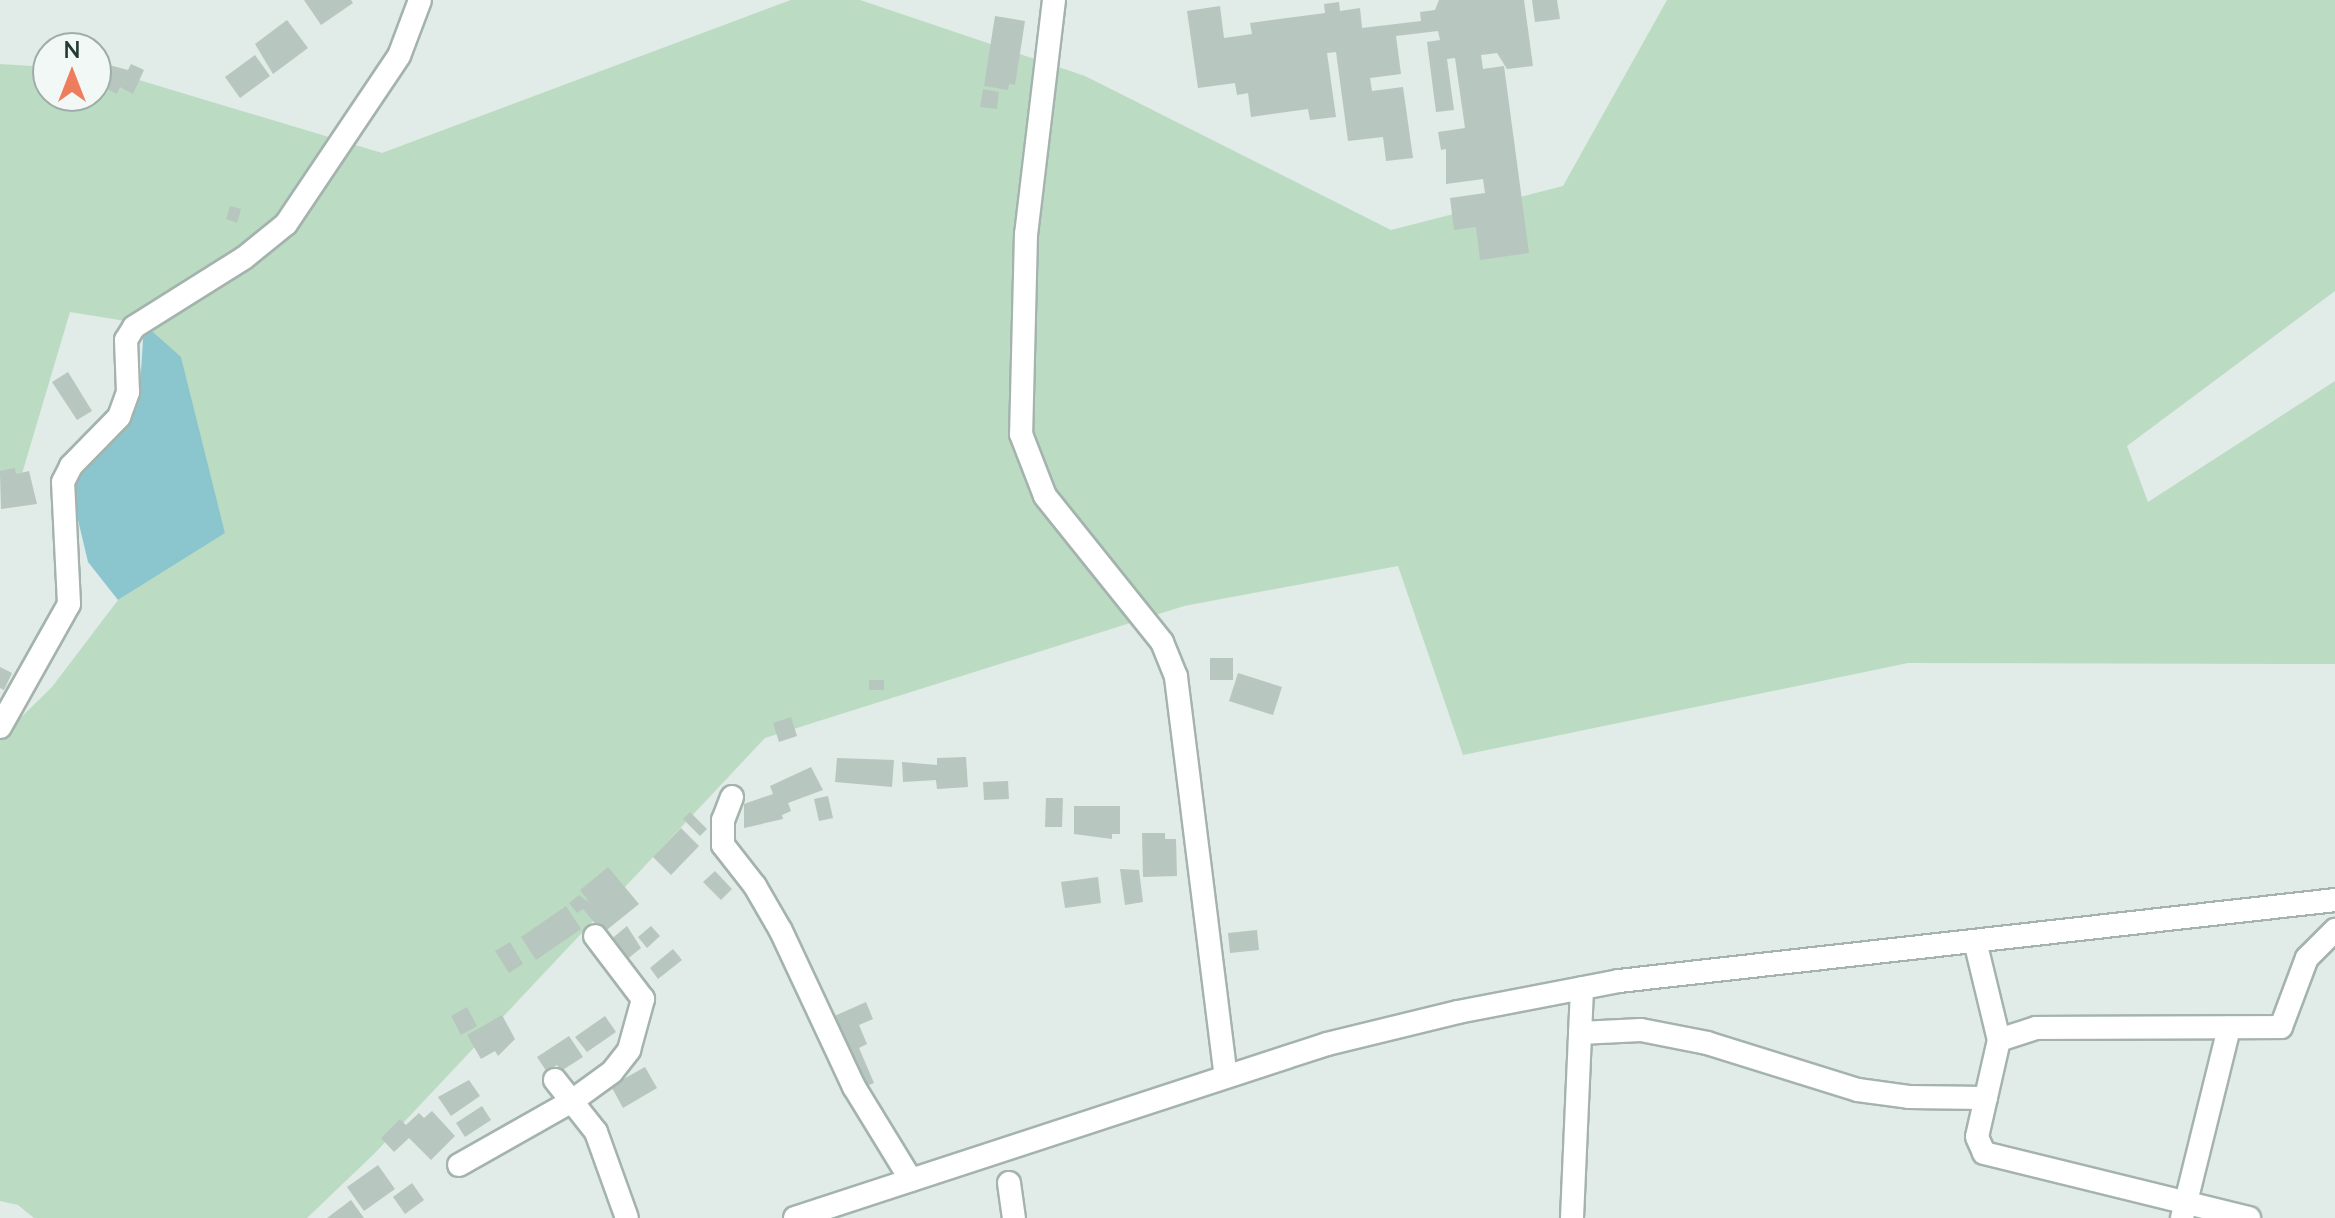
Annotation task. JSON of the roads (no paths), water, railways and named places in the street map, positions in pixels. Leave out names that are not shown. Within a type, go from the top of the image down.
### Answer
[{"type":"street","points":[[0,727],[69,604],[63,482],[71,466],[119,417],[128,392],[126,340],[134,327],[244,258],[286,224],[399,56],[420,0]]},
{"type":"street","points":[[1054,0],[1026,234],[1021,434],[1045,496],[1162,642],[1176,677],[1226,1076]]},
{"type":"street","points":[[732,797],[723,820],[723,845],[755,886],[781,931],[854,1087],[911,1180]]},
{"type":"street","points":[[795,1218],[1342,1040],[1582,988],[2335,900]]},
{"type":"street","points":[[1999,1040],[2036,1028],[2281,1027],[2307,958],[2335,930]]},
{"type":"street","points":[[459,1165],[572,1101],[612,1072],[629,1050],[640,1022],[639,988],[595,936]]},
{"type":"street","points":[[1975,941],[1999,1040],[1977,1137],[1984,1153],[2184,1210],[2249,1218]]},
{"type":"street","points":[[1572,1218],[1582,988]]},
{"type":"street","points":[[2184,1210],[2229,1028]]},
{"type":"street","points":[[1580,1033],[1641,1030],[1707,1043],[1858,1090],[1909,1097],[1986,1098]]},
{"type":"street","points":[[555,1080],[596,1132],[627,1218]]},
{"type":"street","points":[[1009,1183],[1014,1218]]},
{"type":"water","points":[[144,324],[181,357],[225,533],[118,600],[88,562],[69,482],[140,387]]}]
